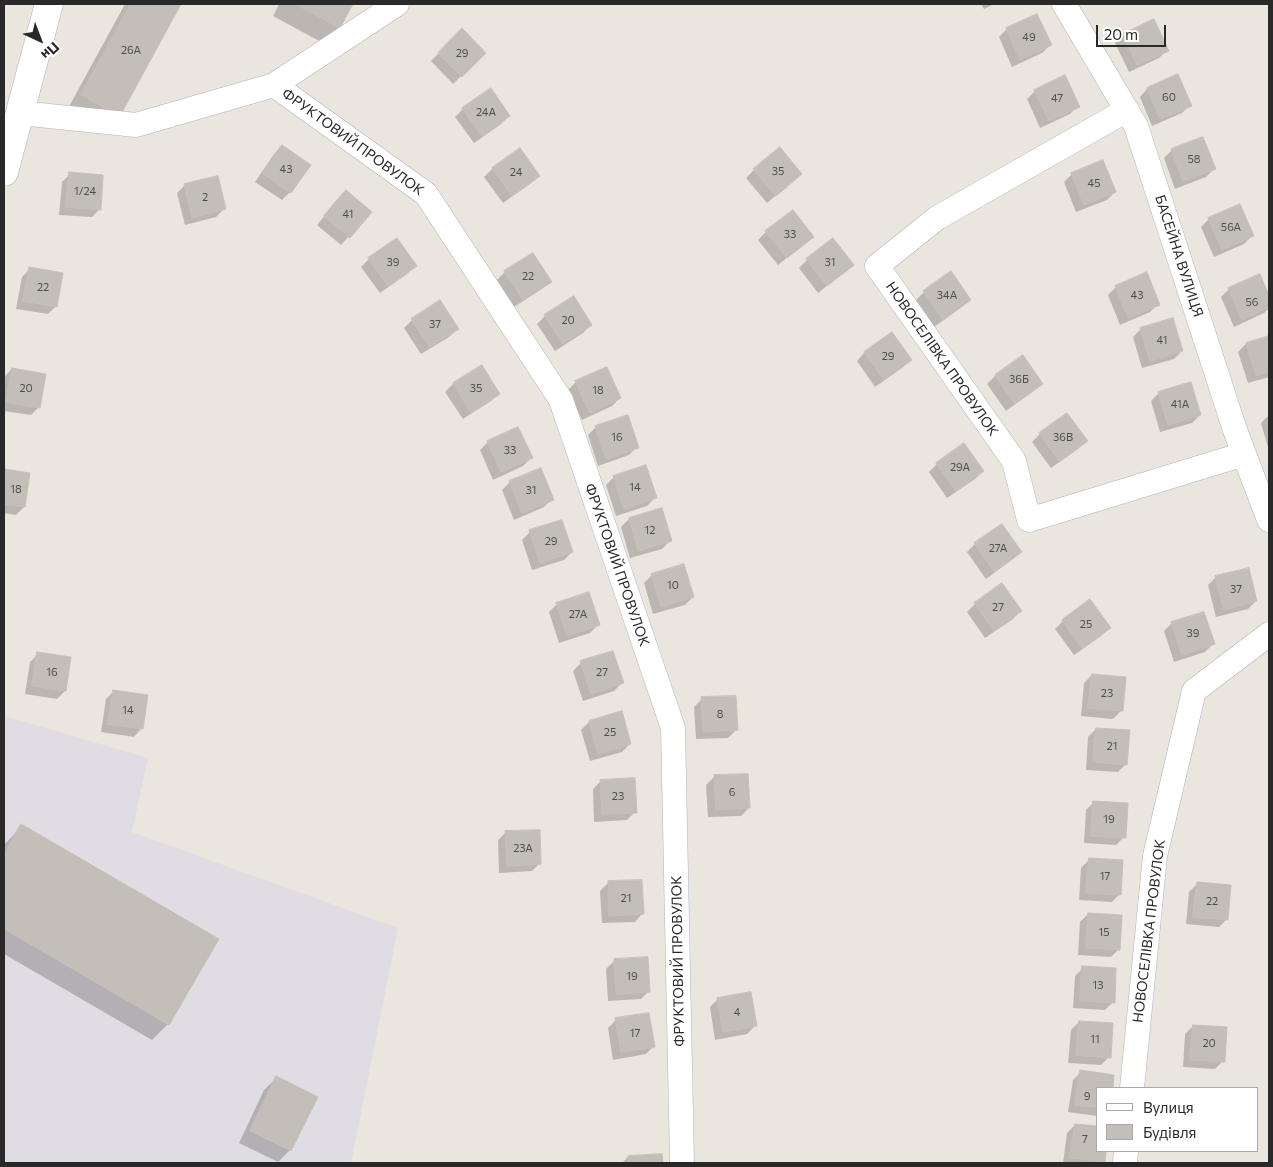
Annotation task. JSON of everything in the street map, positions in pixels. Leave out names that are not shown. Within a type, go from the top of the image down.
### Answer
[{"type":"street","points":[[4,172],[49,4]]},
{"type":"street","points":[[20,114],[136,125],[274,85],[397,4]]},
{"type":"street","name":"БАСЕЙНА ВУЛИЦЯ","points":[[1064,4],[1136,126],[1244,454],[1269,520]]},
{"type":"street","name":"ФРУКТОВИЙ ПРОВУЛОК","points":[[274,85],[426,194],[561,400],[673,728],[682,1163]]},
{"type":"street","name":"НОВОСЕЛІВКА ПРОВУЛОК","points":[[1127,110],[937,218],[877,266],[1014,461],[1029,520],[1244,454]]},
{"type":"street","name":"НОВОСЕЛІВКА ПРОВУЛОК","points":[[1132,1087],[1155,856],[1194,691],[1269,634]]},
{"type":"shaded area","points":[[4,716],[148,758],[132,832],[398,928],[351,1163],[4,1163]]},
{"type":"building","points":[[131,4],[181,4],[120,116],[81,95]]},
{"type":"building","points":[[296,4],[353,4],[340,28]]},
{"type":"building","points":[[1037,14],[1052,45],[1020,60],[1006,28]]},
{"type":"building","points":[[1154,19],[1169,51],[1137,65],[1123,34]]},
{"type":"building","points":[[462,28],[486,53],[462,77],[438,53]]},
{"type":"building","points":[[1178,74],[1192,106],[1160,119],[1147,88]]},
{"type":"building","points":[[1065,75],[1080,107],[1049,121],[1034,90]]},
{"type":"building","points":[[491,88],[510,116],[482,136],[462,108]]},
{"type":"building","points":[[1203,137],[1216,169],[1183,181],[1171,149]]},
{"type":"building","points":[[282,145],[311,165],[291,193],[262,173]]},
{"type":"building","points":[[780,147],[802,174],[776,196],[753,169]]},
{"type":"building","points":[[520,148],[540,176],[512,196],[492,168]]},
{"type":"building","points":[[1103,160],[1116,192],[1084,205],[1071,173]]},
{"type":"building","points":[[69,172],[103,175],[101,210],[66,207]]},
{"type":"building","points":[[218,176],[226,209],[192,218],[184,184]]},
{"type":"building","points":[[346,190],[372,212],[350,238],[324,216]]},
{"type":"building","points":[[1240,204],[1254,236],[1222,250],[1208,218]]},
{"type":"building","points":[[793,210],[814,237],[787,258],[765,231]]},
{"type":"building","points":[[397,238],[417,266],[388,286],[368,258]]},
{"type":"building","points":[[833,238],[854,265],[827,286],[806,259]]},
{"type":"building","points":[[533,253],[552,282],[523,300],[504,271]]},
{"type":"building","points":[[29,267],[63,273],[57,307],[23,301]]},
{"type":"building","points":[[951,271],[971,300],[943,320],[923,291]]},
{"type":"building","points":[[1147,272],[1160,305],[1128,318],[1115,286]]},
{"type":"building","points":[[1260,274],[1269,296],[1269,307],[1242,320],[1228,288]]},
{"type":"building","points":[[574,296],[592,325],[563,344],[544,315]]},
{"type":"building","points":[[440,300],[459,329],[430,347],[411,319]]},
{"type":"building","points":[[1173,318],[1183,351],[1150,361],[1140,328]]},
{"type":"building","points":[[892,332],[912,360],[884,380],[864,352]]},
{"type":"building","points":[[1269,336],[1269,372],[1256,376],[1246,343]]},
{"type":"building","points":[[1023,355],[1043,384],[1015,404],[995,375]]},
{"type":"building","points":[[482,365],[500,394],[471,413],[453,383]]},
{"type":"building","points":[[607,367],[621,398],[590,413],[575,381]]},
{"type":"building","points":[[12,368],[46,374],[40,408],[6,402]]},
{"type":"building","points":[[1191,382],[1201,415],[1168,425],[1158,392]]},
{"type":"building","points":[[1067,413],[1088,441],[1059,461],[1039,433]]},
{"type":"building","points":[[628,415],[639,448],[606,459],[595,426]]},
{"type":"building","points":[[518,427],[533,458],[501,472],[487,441]]},
{"type":"building","points":[[964,443],[984,471],[956,491],[936,463]]},
{"type":"building","points":[[646,465],[657,498],[624,509],[613,476]]},
{"type":"building","points":[[541,468],[554,500],[522,513],[509,481]]},
{"type":"building","points":[[4,469],[30,473],[25,507],[4,504]]},
{"type":"building","points":[[662,508],[672,541],[638,551],[629,518]]},
{"type":"building","points":[[562,520],[573,552],[540,563],[529,530]]},
{"type":"building","points":[[1002,524],[1022,552],[994,572],[974,543]]},
{"type":"building","points":[[684,564],[694,597],[661,607],[651,574]]},
{"type":"building","points":[[1249,568],[1257,601],[1224,610],[1215,576]]},
{"type":"building","points":[[1002,583],[1022,611],[994,631],[974,603]]},
{"type":"building","points":[[589,592],[600,625],[567,636],[556,603]]},
{"type":"building","points":[[1090,599],[1111,628],[1082,648],[1062,620]]},
{"type":"building","points":[[1204,612],[1215,644],[1182,655],[1171,622]]},
{"type":"building","points":[[613,651],[624,683],[591,694],[580,661]]},
{"type":"building","points":[[37,652],[71,657],[66,691],[32,686]]},
{"type":"building","points":[[1092,674],[1126,677],[1123,711],[1088,708]]},
{"type":"building","points":[[113,690],[148,695],[143,729],[108,724]]},
{"type":"building","points":[[736,696],[738,730],[703,732],[701,697]]},
{"type":"building","points":[[622,711],[631,744],[598,754],[589,721]]},
{"type":"building","points":[[1096,728],[1130,730],[1127,765],[1093,762]]},
{"type":"building","points":[[748,774],[750,808],[716,810],[714,775]]},
{"type":"building","points":[[635,778],[637,813],[602,814],[600,780]]},
{"type":"building","points":[[1093,801],[1128,803],[1126,838],[1091,836]]},
{"type":"building","points":[[21,824],[219,939],[169,1025],[4,929],[4,854]]},
{"type":"building","points":[[540,830],[541,864],[507,866],[505,831]]},
{"type":"building","points":[[1089,858],[1123,860],[1121,895],[1086,893]]},
{"type":"building","points":[[642,880],[644,914],[609,916],[608,881]]},
{"type":"building","points":[[1197,882],[1231,885],[1228,920],[1193,917]]},
{"type":"building","points":[[1088,913],[1122,915],[1120,950],[1086,948]]},
{"type":"building","points":[[648,957],[650,992],[616,994],[614,959]]},
{"type":"building","points":[[1082,966],[1116,968],[1115,1003],[1080,1001]]},
{"type":"building","points":[[751,992],[757,1026],[723,1032],[717,998]]},
{"type":"building","points":[[649,1013],[655,1047],[621,1052],[615,1018]]},
{"type":"building","points":[[1079,1021],[1113,1023],[1111,1058],[1076,1055]]},
{"type":"building","points":[[1193,1025],[1227,1027],[1225,1062],[1190,1060]]},
{"type":"building","points":[[1080,1070],[1114,1075],[1113,1087],[1096,1087],[1096,1107],[1075,1105]]},
{"type":"building","points":[[276,1076],[318,1097],[291,1151],[250,1131]]},
{"type":"building","points":[[1075,1124],[1096,1126],[1096,1152],[1106,1152],[1105,1162],[1070,1158]]},
{"type":"building","points":[[662,1154],[663,1163],[628,1163],[628,1156]]}]
